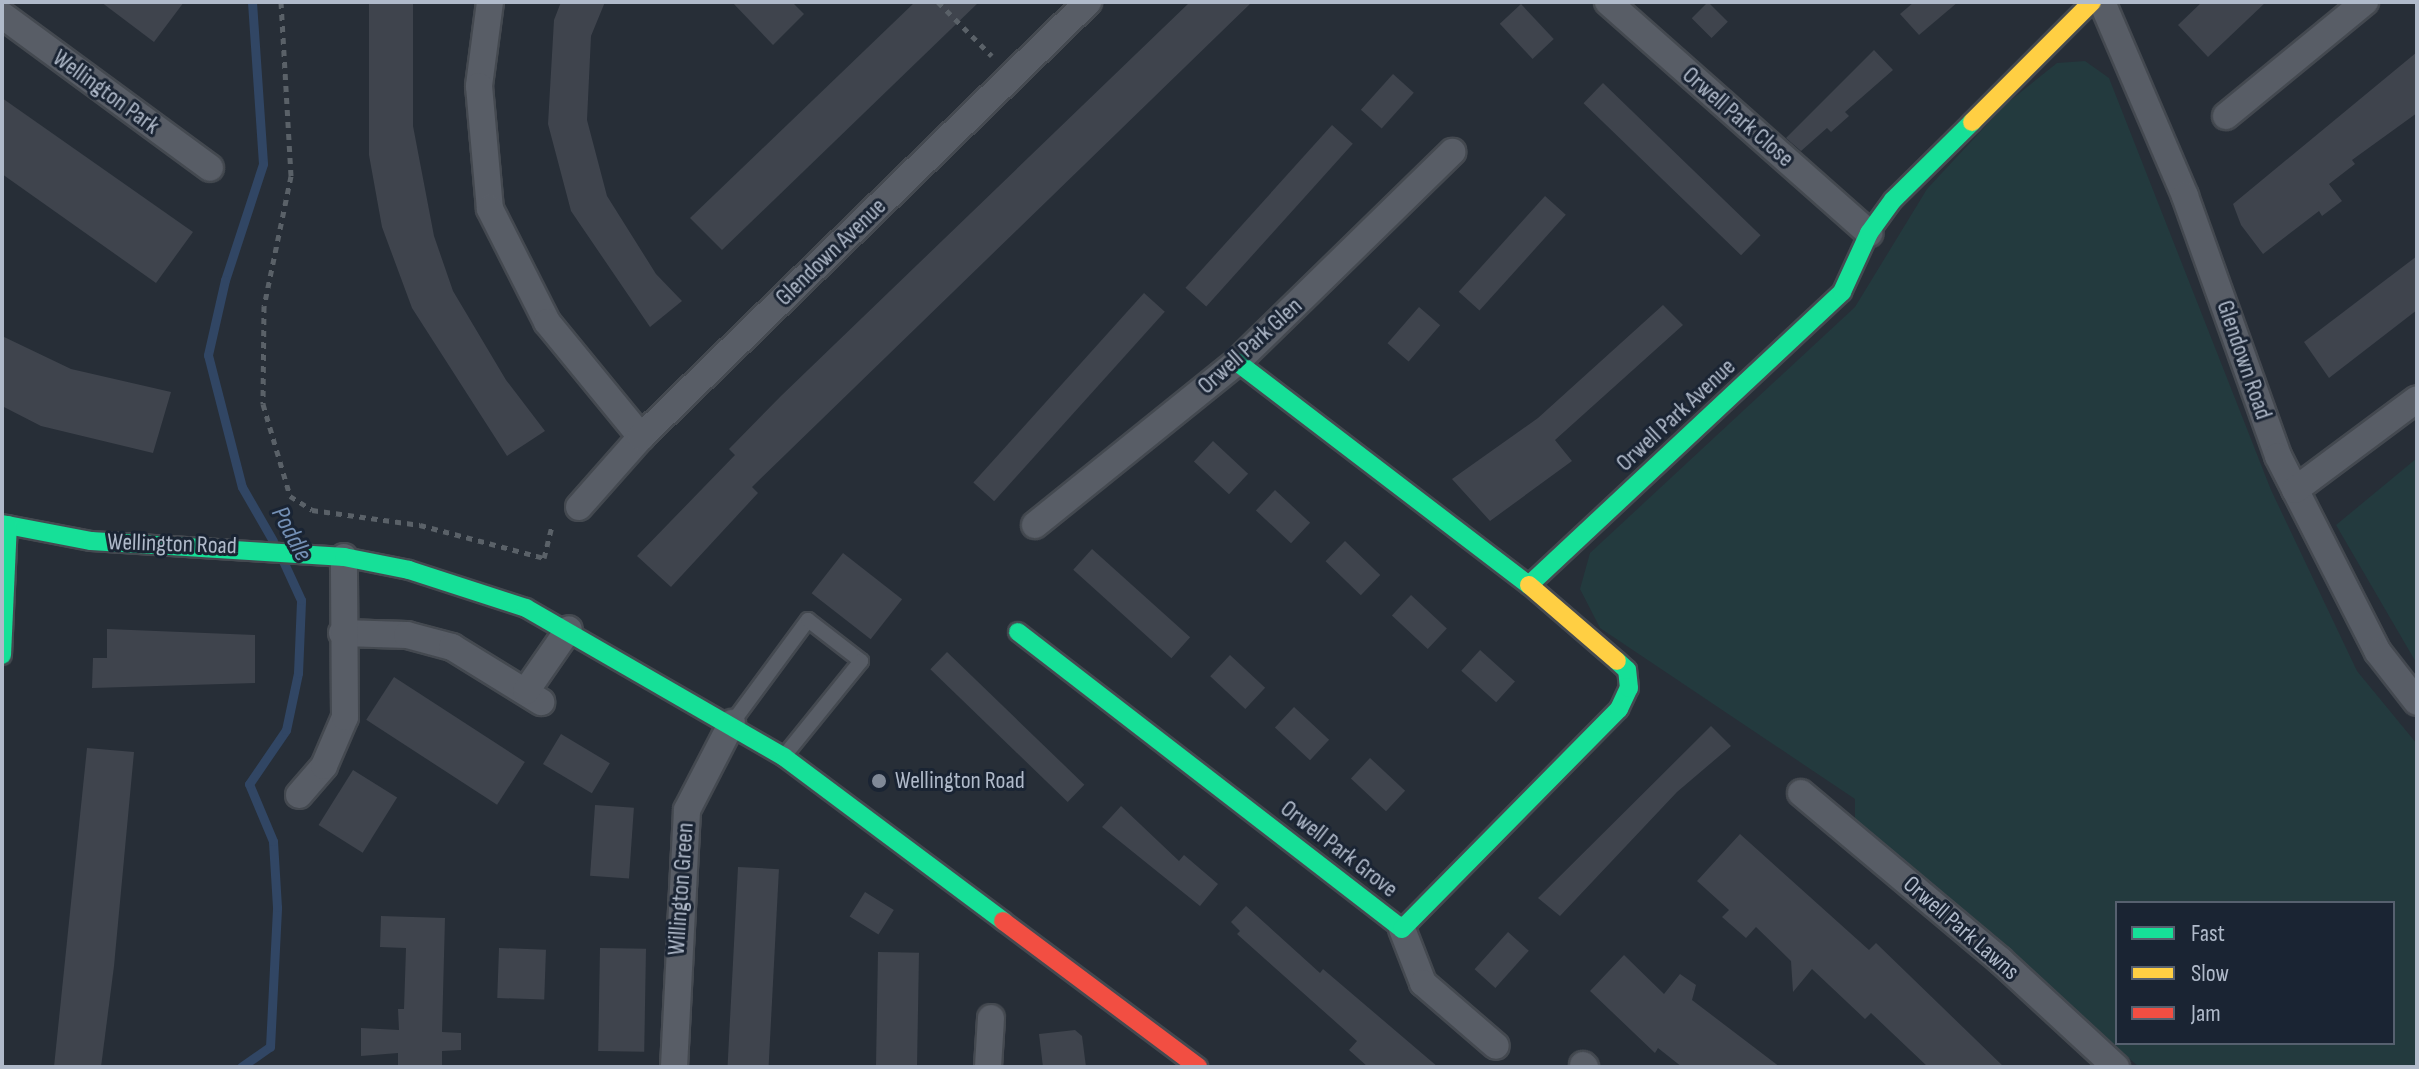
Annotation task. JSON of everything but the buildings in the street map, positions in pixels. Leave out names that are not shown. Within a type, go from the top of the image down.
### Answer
[{"type":"street","points":[[490,2],[479,86],[490,209],[547,322],[641,437]]},
{"type":"street","name":"Glendown Avenue","points":[[579,507],[641,437],[1088,2]]},
{"type":"street","name":"Orwell Park Close","points":[[1608,2],[1869,233]]},
{"type":"street","name":"Orwell Park Avenue","points":[[1529,585],[1842,292],[1869,233],[1893,200],[2092,2]]},
{"type":"street","name":"Glendown Road","points":[[2102,2],[2185,196],[2295,490],[2378,652],[2417,702]]},
{"type":"street","points":[[2226,116],[2365,2]]},
{"type":"street","name":"Wellington Park","points":[[2,15],[210,168]]},
{"type":"street","name":"Orwell Park Glen","points":[[1035,525],[1237,362],[1452,152]]},
{"type":"street","points":[[1237,362],[1529,585]]},
{"type":"street","points":[[2295,490],[2417,399]]},
{"type":"street","points":[[2,655],[5,525]]},
{"type":"street","name":"Wellington Road","points":[[5,525],[91,541],[250,548],[344,557],[478,590],[569,629],[732,723],[784,757],[1198,1067]]},
{"type":"street","points":[[299,795],[324,766],[345,717],[342,633],[344,557]]},
{"type":"street","name":"Orwell Park Grove","points":[[1018,632],[1402,929],[1619,709],[1629,688],[1627,670],[1529,585]]},
{"type":"street","points":[[342,633],[407,635],[452,647],[534,696],[569,629]]},
{"type":"street","name":"Willington Green","points":[[674,1067],[687,810],[732,723]]},
{"type":"street","name":"Orwell Park Lawns","points":[[1801,793],[2000,960],[2116,1067]]},
{"type":"street","points":[[1402,929],[1423,983],[1496,1046]]},
{"type":"street","points":[[988,1067],[991,1018]]},
{"type":"lane","points":[[732,723],[808,620],[861,661],[784,757]]},
{"type":"path","points":[[281,2],[291,176],[264,306],[263,404],[290,496],[312,510],[420,525],[544,558],[552,527]]},
{"type":"path","points":[[938,2],[992,56]]},
{"type":"green space","points":[[2085,61],[2109,78],[2271,490],[2357,671],[2417,744],[2417,1067],[2139,1067],[1855,820],[1855,799],[1600,628],[1580,589],[1590,553],[1855,307],[1927,189],[2006,104],[2057,63]]},
{"type":"green space","points":[[2417,458],[2417,664],[2336,525]]},
{"type":"waterway","name":"Poddle","points":[[252,2],[263,164],[225,280],[208,355],[242,487],[273,541]]},
{"type":"waterway","name":"Poddle","points":[[241,1067],[270,1047],[277,907],[273,841],[249,784],[286,730],[298,673],[301,600],[283,561]]},
{"type":"traffic: fast","points":[[1237,362],[1529,585],[1842,292],[1869,233],[1893,200],[1972,122]]},
{"type":"traffic: fast","points":[[2,524],[91,541],[344,557],[409,570],[526,608],[784,757],[1003,921]]},
{"type":"traffic: fast","points":[[2,655],[8,525]]},
{"type":"traffic: fast","points":[[1018,632],[1402,929],[1619,709],[1629,688],[1627,670],[1617,661]]},
{"type":"traffic: slow","points":[[1972,122],[2092,2]]},
{"type":"traffic: slow","points":[[1529,585],[1617,661]]},
{"type":"traffic: jam","points":[[1003,921],[1198,1067]]},
{"type":"place","name":"Wellington Road","points":[[879,781]]}]
